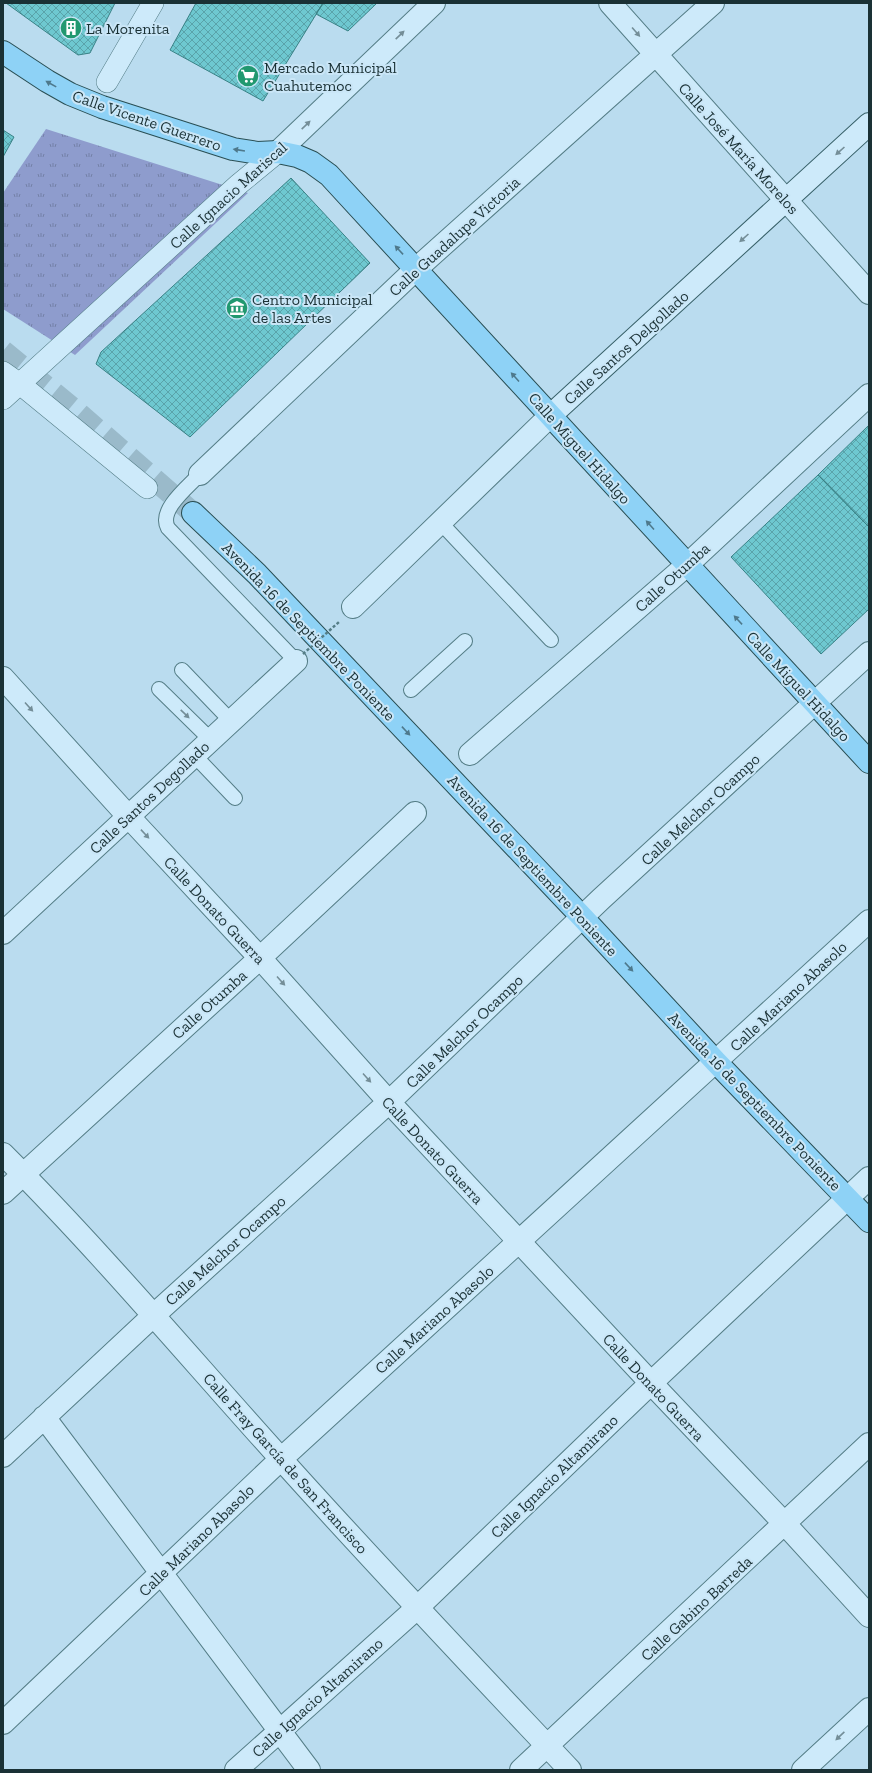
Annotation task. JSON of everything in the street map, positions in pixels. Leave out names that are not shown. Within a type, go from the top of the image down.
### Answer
[{"type":"main road","name":"Calle Vicente Guerrero","points":[[3,52],[47,81],[70,94],[102,107],[233,149],[258,153],[278,152]]},
{"type":"main road","name":"Calle Miguel Hidalgo","points":[[278,152],[297,156],[311,162],[329,174],[869,762]]},
{"type":"main road","name":"Avenida 16 de Septiembre Poniente","points":[[193,513],[257,574],[583,918],[716,1062],[869,1221]]},
{"type":"street","points":[[107,82],[153,3]]},
{"type":"street","name":"Calle Ignacio Mariscal","points":[[3,399],[11,378],[278,152],[434,3]]},
{"type":"street","name":"Calle José María Morelos","points":[[610,3],[869,293]]},
{"type":"street","name":"Calle Guadalupe Victoria","points":[[200,474],[416,269],[713,3]]},
{"type":"street","name":"Calle Santos Delgollado","points":[[346,615],[550,416],[869,124]]},
{"type":"street","points":[[11,378],[147,488]]},
{"type":"street","name":"Calle Otumba","points":[[470,754],[687,565],[869,395]]},
{"type":"street","name":"Calle Melchor Ocampo","points":[[3,1456],[154,1315],[389,1102],[583,918],[869,653]]},
{"type":"street","name":"Calle Santos Degollado","points":[[3,933],[300,658]]},
{"type":"street","name":"Calle Donato Guerra","points":[[3,678],[518,1242],[786,1524],[869,1616]]},
{"type":"street","name":"Calle Otumba","points":[[3,1193],[260,958],[414,813]]},
{"type":"street","name":"Calle Mariano Abasolo","points":[[3,1722],[281,1459],[869,921]]},
{"type":"street","name":"Calle Fray García de San Francisco","points":[[3,1154],[154,1315],[281,1459],[417,1608],[570,1770]]},
{"type":"street","name":"Calle Ignacio Altamirano","points":[[236,1770],[417,1608],[651,1383],[869,1178]]},
{"type":"street","points":[[44,1417],[309,1770]]},
{"type":"street","name":"Calle Gabino Barreda","points":[[521,1770],[786,1524],[869,1444]]},
{"type":"street","points":[[803,1770],[869,1709]]},
{"type":"lane","points":[[200,474],[169,508],[165,517],[165,523],[168,528],[300,658]]},
{"type":"lane","points":[[440,522],[551,640]]},
{"type":"lane","points":[[411,690],[465,641]]},
{"type":"lane","points":[[182,670],[231,721]]},
{"type":"lane","points":[[158,689],[211,740]]},
{"type":"lane","points":[[194,755],[235,798]]},
{"type":"path","points":[[300,658],[346,615]]},
{"type":"green space","points":[[46,129],[248,193],[75,355],[3,309],[3,193]]},
{"type":"building","name":"La Morenita","points":[[6,3],[115,3],[90,53],[78,55]]},
{"type":"building","name":"Mercado Municipal Cuahutemoc","points":[[196,3],[323,3],[263,101],[170,50]]},
{"type":"building","points":[[323,3],[377,3],[348,31],[316,14]]},
{"type":"building","points":[[3,130],[14,137],[3,157]]},
{"type":"building","name":"Centro Municipal de las Artes","points":[[291,178],[370,263],[190,437],[96,364],[101,352]]},
{"type":"building","points":[[869,425],[869,527],[818,475]]},
{"type":"building","points":[[818,475],[869,527],[869,609],[821,654],[731,557]]},
{"type":"tunnel","points":[[3,351],[76,411],[193,513]]},
{"type":"place","name":"La Morenita","points":[[71,28]]},
{"type":"place","name":"Mercado Municipal Cuahutemoc","points":[[248,76]]},
{"type":"place","name":"Centro Municipal de las Artes","points":[[237,308]]}]
